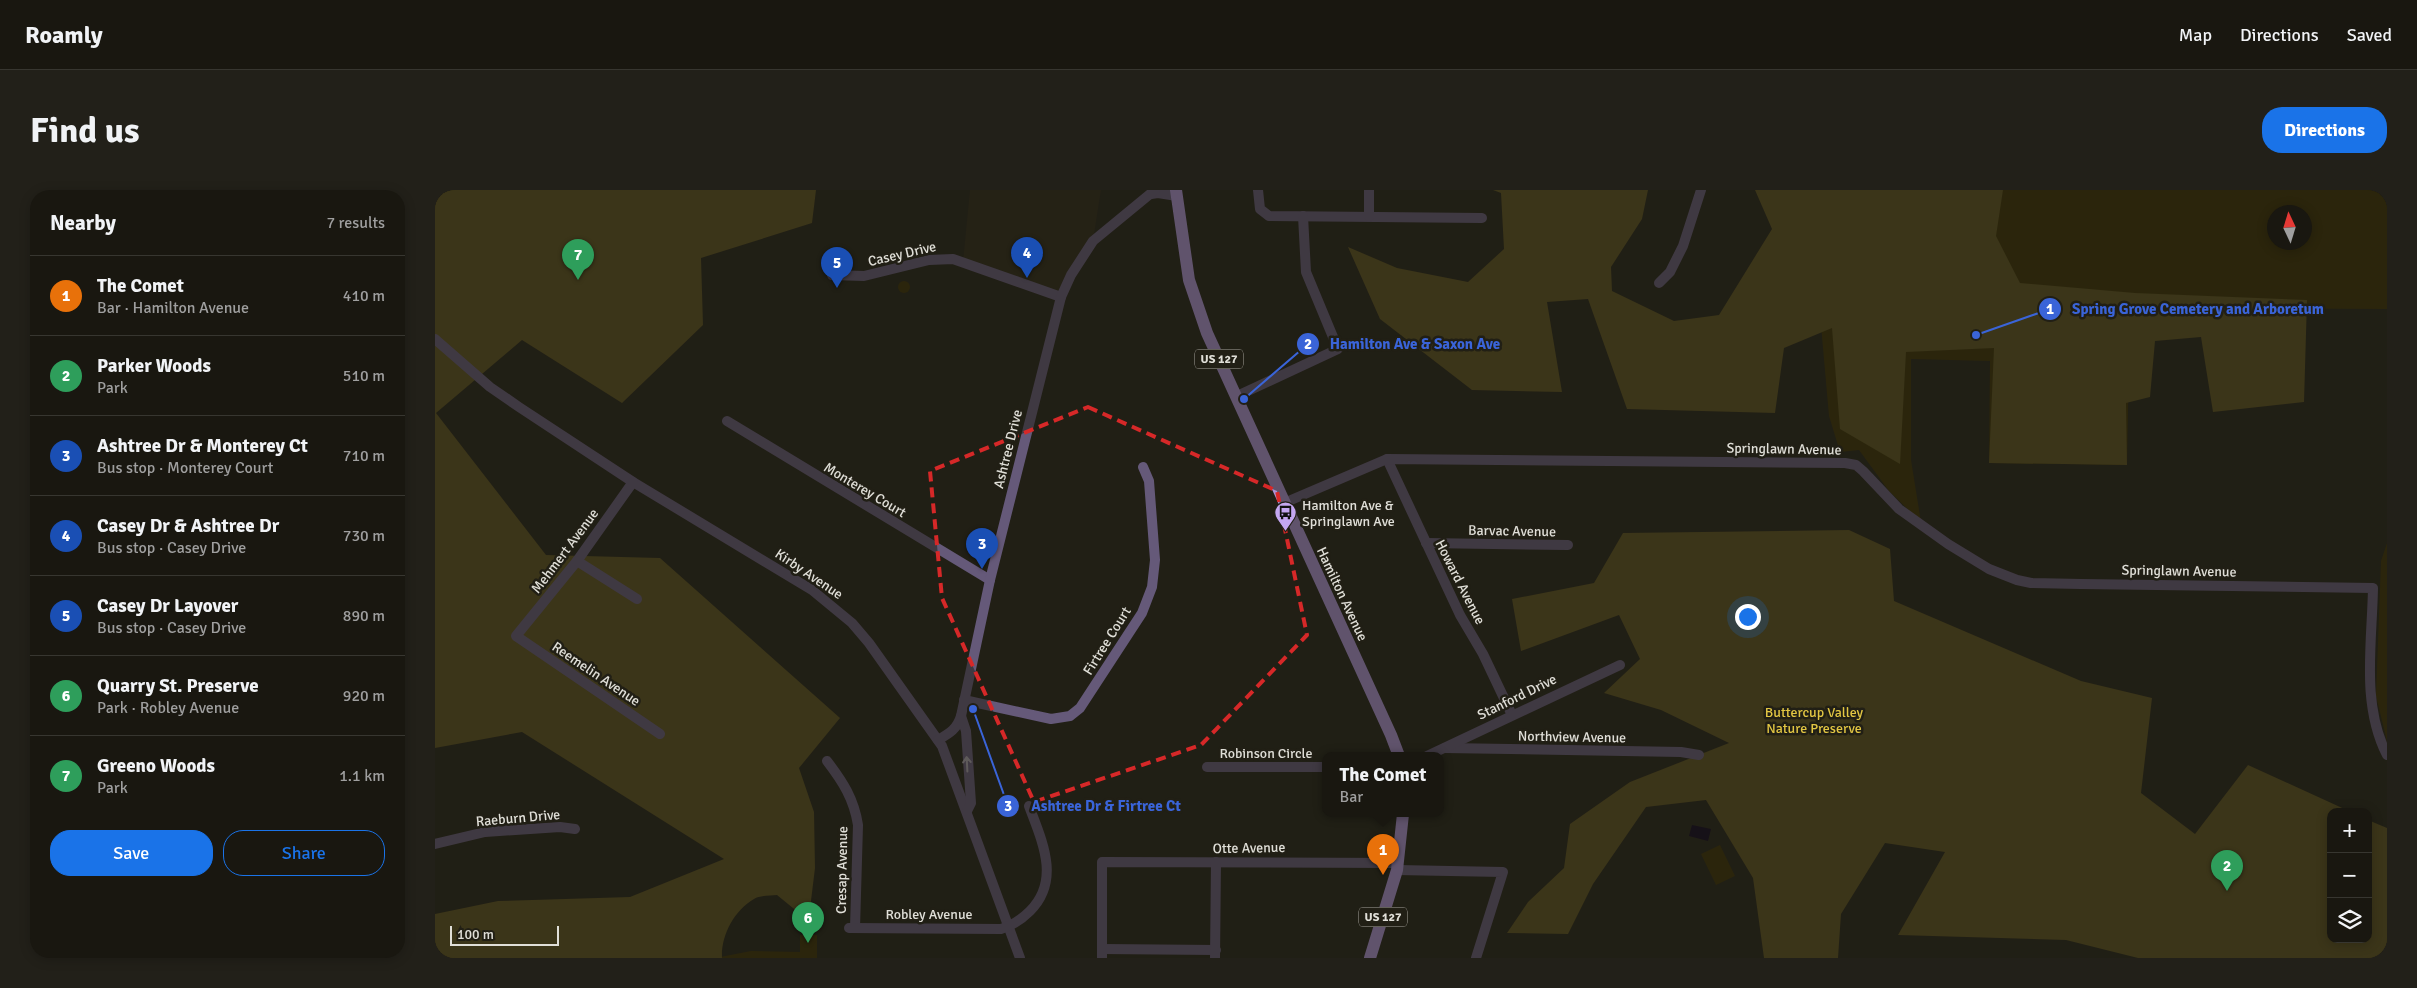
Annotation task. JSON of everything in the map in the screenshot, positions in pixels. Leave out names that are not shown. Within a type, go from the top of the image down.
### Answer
[{"type":"main road","name":"Hamilton Avenue","points":[[1176,193],[1189,280],[1207,333],[1397,752]]},
{"type":"main road","name":"US 127","points":[[1370,958],[1397,866],[1403,817]]},
{"type":"street","points":[[1258,190],[1258,205],[1263,213],[1269,216],[1482,218]]},
{"type":"street","points":[[1369,190],[1369,216]]},
{"type":"street","points":[[1659,283],[1670,272],[1683,246],[1701,190]]},
{"type":"street","points":[[1153,192],[1176,193]]},
{"type":"street","name":"Ashtree Drive","points":[[938,740],[958,726],[961,716],[990,580],[1061,297],[1071,274],[1093,241],[1153,192]]},
{"type":"street","points":[[1237,396],[1338,349],[1306,272],[1303,216]]},
{"type":"street","name":"Casey Drive","points":[[832,275],[864,276],[936,258],[953,259],[1061,297]]},
{"type":"street","name":"Kirby Avenue","points":[[435,339],[497,392],[633,482],[812,590],[839,611],[869,644],[938,740],[967,811],[1020,958]]},
{"type":"street","name":"Monterey Court","points":[[727,421],[990,580]]},
{"type":"street","name":"Springlawn Avenue","points":[[1283,503],[1387,459],[1845,463],[1856,465],[1899,509],[1948,544],[1989,569],[2017,580],[2031,583],[2373,588],[2369,690],[2377,734],[2387,755]]},
{"type":"street","name":"Howard Avenue","points":[[1387,459],[1426,544],[1512,715]]},
{"type":"street","name":"Firtree Court","points":[[964,700],[1051,719],[1070,716],[1081,708],[1142,613],[1152,587],[1155,560],[1151,501],[1149,481],[1143,467]]},
{"type":"street","name":"Mehmert Avenue","points":[[516,636],[577,561],[633,482]]},
{"type":"street","name":"Barvac Avenue","points":[[1426,544],[1568,545]]},
{"type":"street","points":[[577,561],[637,599]]},
{"type":"street","name":"Reemelin Avenue","points":[[516,636],[660,734]]},
{"type":"street","name":"Stanford Drive","points":[[1436,752],[1620,664]]},
{"type":"street","points":[[961,716],[966,731],[971,803],[967,811]]},
{"type":"street","name":"Northview Avenue","points":[[1445,748],[1681,752],[1699,755]]},
{"type":"street","name":"Cresap Avenue","points":[[827,761],[847,790],[855,808],[857,825],[852,928]]},
{"type":"street","name":"Robinson Circle","points":[[1207,767],[1322,767]]},
{"type":"street","points":[[1009,926],[1037,904],[1045,891],[1048,877],[1044,849],[1029,806]]},
{"type":"street","name":"Raeburn Drive","points":[[435,844],[485,832],[559,826],[575,829]]},
{"type":"street","name":"Otte Avenue","points":[[1102,954],[1102,862],[1216,862],[1397,866],[1503,872],[1476,958]]},
{"type":"street","points":[[1102,954],[1215,954],[1216,862]]},
{"type":"street","name":"Robley Avenue","points":[[852,928],[1001,929],[1009,926]]},
{"type":"highlighted area","points":[[1088,407],[1277,491],[1307,635],[1201,745],[1034,802],[942,598],[930,471]]},
{"type":"shaded area","points":[[970,190],[1101,190],[1093,241],[1061,297],[963,261]]},
{"type":"shaded area","points":[[1828,190],[2387,190],[2387,309],[2130,308],[2127,465],[1989,463],[1990,361],[1911,359],[1911,460],[1921,522],[1889,491],[1859,450],[1840,452],[1829,416],[1816,269]]},
{"type":"shaded area","points":[[902,281],[906,281],[910,287],[906,293],[902,293],[898,289],[898,285]]},
{"type":"shaded area","points":[[2387,543],[2387,741],[2376,696],[2381,561]]},
{"type":"shaded area","points":[[1692,825],[1711,829],[1708,841],[1689,836]]},
{"type":"shaded area","points":[[1720,845],[1735,876],[1716,885],[1701,854]]},
{"type":"shaded area","points":[[800,935],[817,935],[817,958],[715,958],[751,951],[800,952]]},
{"type":"green space","points":[[435,190],[816,190],[812,223],[701,258],[703,325],[622,403],[522,340],[436,413],[546,555],[660,558],[840,718],[799,768],[814,812],[815,868],[810,909],[799,913],[777,895],[762,896],[754,899],[740,910],[730,924],[722,949],[722,958],[435,958],[435,914],[498,901],[630,897],[724,859],[522,732],[435,748]]},
{"type":"green space","points":[[1493,190],[1648,190],[1642,219],[1611,267],[1612,291],[1674,321],[1719,315],[1772,229],[1755,190],[2003,190],[1996,236],[2020,283],[2135,293],[2307,300],[2304,402],[2213,412],[2201,337],[2155,341],[2150,397],[2126,403],[2127,465],[1989,463],[1994,348],[1906,352],[1900,464],[1840,429],[1832,328],[1784,348],[1775,413],[1627,409],[1588,299],[1547,302],[1562,392],[1472,390],[1380,319],[1348,247],[1397,268],[1468,282],[1504,249],[1501,193]]},
{"type":"green space","name":"Buttercup Valley Nature Preserve","points":[[1849,530],[1890,549],[1894,601],[2081,681],[2152,698],[2141,793],[2195,834],[2248,765],[2342,808],[2327,808],[2327,943],[2372,943],[2372,822],[2387,828],[2387,958],[2138,958],[2066,940],[1898,935],[1945,852],[1885,843],[1841,914],[1838,958],[1764,958],[1753,878],[1706,800],[1646,807],[1593,884],[1568,934],[1507,933],[1528,902],[1564,868],[1570,824],[1630,782],[1729,743],[1661,710],[1604,693],[1640,659],[1619,615],[1521,651],[1512,599],[1594,583],[1623,533]]},
{"type":"place","name":"Casey Dr & Ashtree Dr","points":[[1027,278]]},
{"type":"place","name":"Greeno Woods","points":[[578,280]]},
{"type":"place","name":"Casey Dr Layover","points":[[837,288]]},
{"type":"place","name":"Spring Grove Cemetery and Arboretum","points":[[1976,335]]},
{"type":"place","name":"Hamilton Ave & Saxon Ave","points":[[1244,399]]},
{"type":"place","name":"Hamilton Ave & Springlawn Ave","points":[[1286,532]]},
{"type":"place","name":"Ashtree Dr & Monterey Ct","points":[[982,569]]},
{"type":"place","name":"Ashtree Dr & Firtree Ct","points":[[973,709]]},
{"type":"place","name":"The Comet","points":[[1383,875]]},
{"type":"place","name":"Parker Woods","points":[[2227,891]]},
{"type":"place","name":"Quarry St. Preserve","points":[[808,943]]}]
